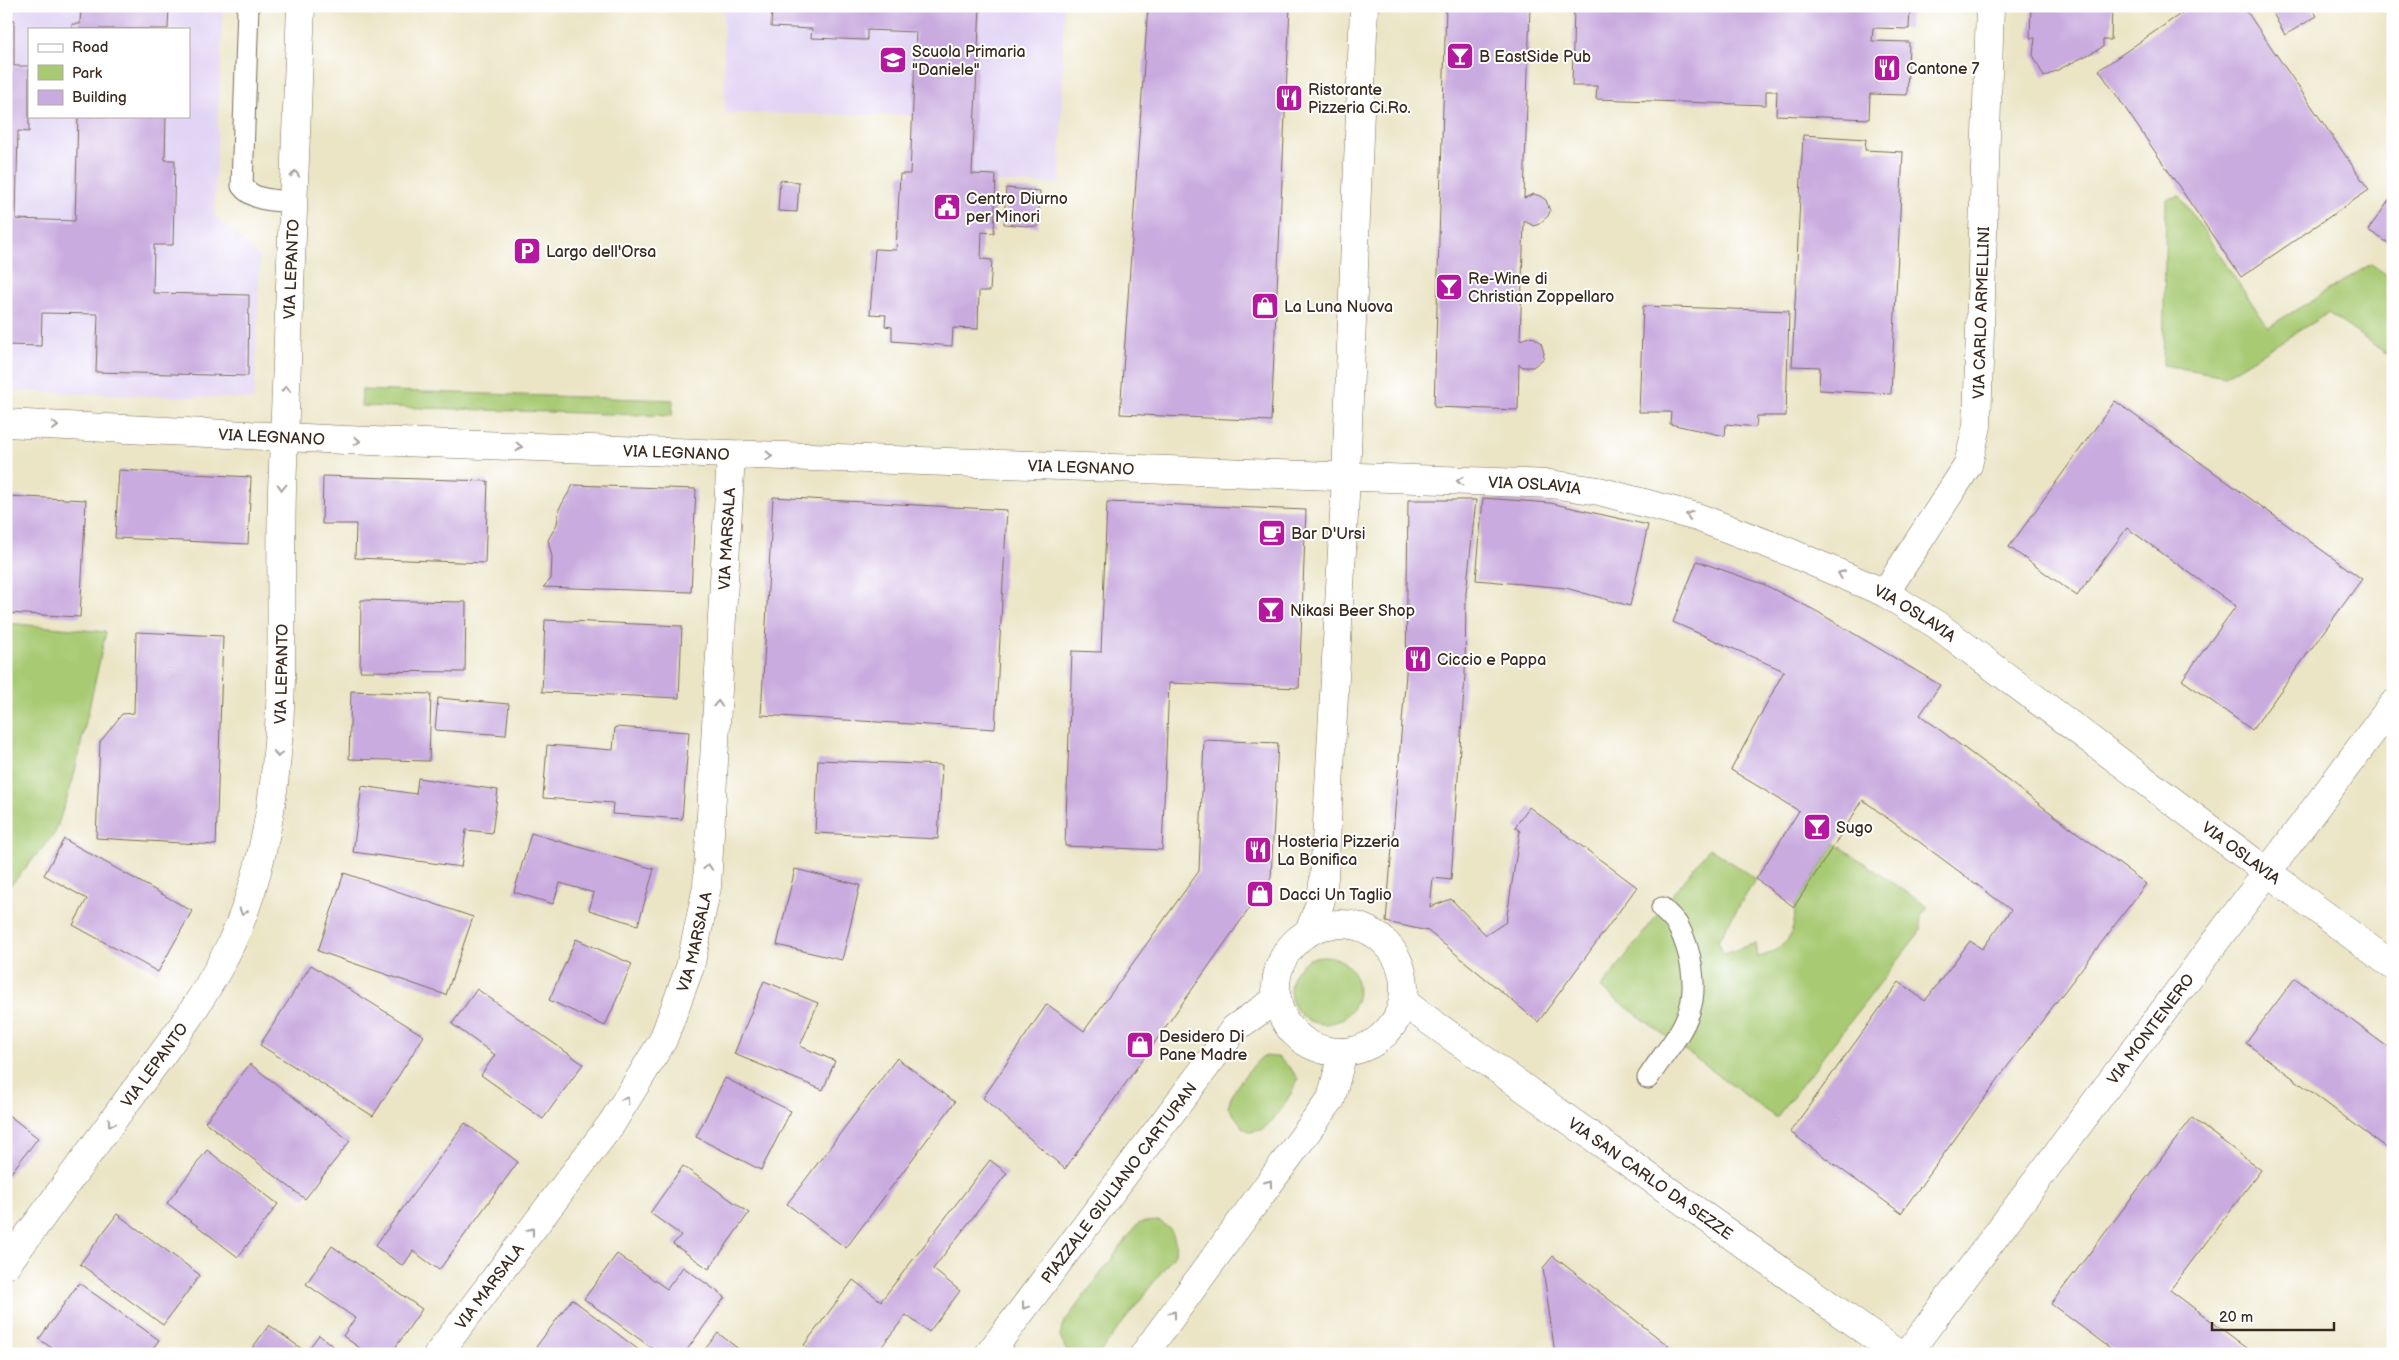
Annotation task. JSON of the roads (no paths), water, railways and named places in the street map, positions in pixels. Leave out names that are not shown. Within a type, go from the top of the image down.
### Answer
[{"type":"street","name":"VIA LEPANTO","points":[[6,1264],[187,1018],[218,972],[239,926],[266,836],[276,781],[280,722],[284,438],[301,6]]},
{"type":"street","points":[[1309,932],[1320,903],[1324,878],[1346,478],[1364,6]]},
{"type":"street","name":"VIA CARLO ARMELLINI","points":[[1885,593],[1963,472],[1974,447],[1977,426],[1990,6]]},
{"type":"street","name":"VIA LEGNANO","points":[[6,422],[284,438],[1346,478]]},
{"type":"street","name":"VIA MARSALA","points":[[438,1354],[612,1123],[663,1040],[690,968],[707,887],[731,455]]},
{"type":"street","name":"VIA OSLAVIA","points":[[1346,478],[1550,484],[1599,491],[1697,518],[1789,552],[1885,593],[1937,625],[2393,966]]},
{"type":"street","name":"VIA MONTENERO","points":[[1907,1354],[2393,704]]},
{"type":"street","points":[[1329,925],[1350,925],[1369,932],[1386,944],[1398,961],[1404,980],[1403,1002],[1395,1021],[1382,1037],[1364,1048],[1343,1052],[1325,1050],[1308,1043],[1294,1032],[1283,1017],[1277,999],[1277,979],[1282,960],[1293,944],[1309,932],[1329,925]]},
{"type":"street","name":"PIAZZALE GIULIANO CARTURAN","points":[[989,1354],[1235,1028],[1277,999]]},
{"type":"street","name":"VIA SAN CARLO DA SEZZE","points":[[1403,1002],[1898,1354]]},
{"type":"street","points":[[1144,1354],[1331,1099],[1343,1052]]},
{"type":"lane","points":[[248,6],[242,186],[249,194],[259,198],[294,202]]},
{"type":"lane","points":[[1648,1078],[1678,1032],[1692,1001],[1689,955],[1677,925],[1662,908]]},
{"type":"place","name":"B EastSide Pub","points":[[1460,56]]},
{"type":"place","name":"Scuola Primaria \"Daniele\"","points":[[893,60]]},
{"type":"place","name":"Cantone 7","points":[[1887,68]]},
{"type":"place","name":"Ristorante Pizzeria Ci.Ro.","points":[[1289,98]]},
{"type":"place","name":"Centro Diurno per Minori","points":[[947,207]]},
{"type":"place","name":"Largo dell'Orsa","points":[[527,251]]},
{"type":"place","name":"Re-Wine di Christian Zoppellaro","points":[[1449,287]]},
{"type":"place","name":"La Luna Nuova","points":[[1265,306]]},
{"type":"place","name":"Bar D'Ursi","points":[[1272,533]]},
{"type":"place","name":"Nikasi Beer Shop","points":[[1271,610]]},
{"type":"place","name":"Ciccio e Pappa","points":[[1418,659]]},
{"type":"place","name":"Sugo","points":[[1817,827]]},
{"type":"place","name":"Hosteria Pizzeria La Bonifica","points":[[1258,850]]},
{"type":"place","name":"Dacci Un Taglio","points":[[1260,894]]},
{"type":"place","name":"Desidero Di Pane Madre","points":[[1140,1045]]}]
